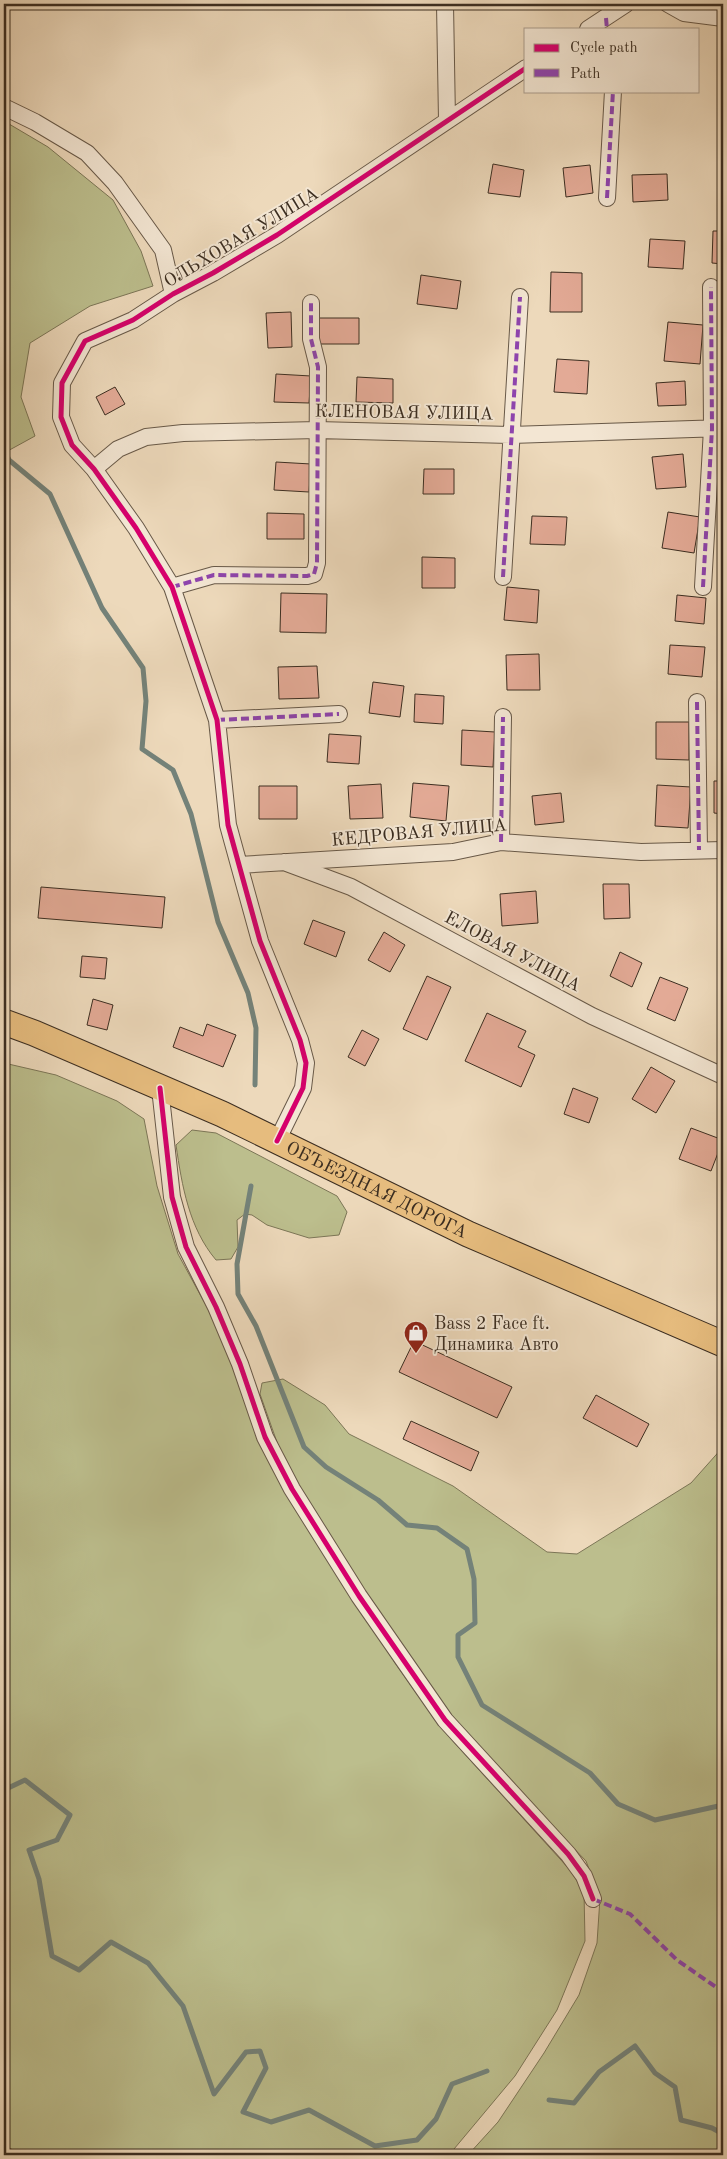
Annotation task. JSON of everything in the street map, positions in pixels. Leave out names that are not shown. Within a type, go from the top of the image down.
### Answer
[{"type":"main road","name":"ОБЪЕЗДНАЯ ДОРОГА","points":[[4,1022],[34,1033],[277,1141],[468,1234],[723,1344]]},
{"type":"street","points":[[444,4],[447,120]]},
{"type":"street","points":[[592,28],[607,24],[626,4]]},
{"type":"street","points":[[668,4],[684,13],[723,18]]},
{"type":"street","name":"ОЛЬХОВАЯ УЛИЦА","points":[[277,1141],[303,1088],[306,1063],[300,1040],[260,941],[228,825],[217,720],[172,587],[136,528],[94,469],[72,445],[61,417],[62,384],[85,341],[133,320],[173,294],[277,235],[524,69]]},
{"type":"street","points":[[607,198],[613,92]]},
{"type":"street","points":[[4,108],[35,122],[87,153],[115,183],[163,250],[173,294]]},
{"type":"street","points":[[703,587],[718,429],[711,287]]},
{"type":"street","points":[[503,577],[520,297]]},
{"type":"street","points":[[172,587],[214,575],[307,576],[314,574],[317,563],[318,368],[311,339],[311,303]]},
{"type":"street","name":"КЛЕНОВАЯ УЛИЦА","points":[[94,469],[118,448],[146,437],[183,432],[317,430],[511,435],[718,429]]},
{"type":"street","points":[[697,702],[699,850]]},
{"type":"street","points":[[217,720],[339,714]]},
{"type":"street","points":[[501,842],[503,717]]},
{"type":"street","name":"КЕДРОВАЯ УЛИЦА","points":[[239,865],[453,852],[501,842],[641,852],[723,850]]},
{"type":"street","name":"ЕЛОВАЯ УЛИЦА","points":[[284,862],[351,887],[592,1016],[723,1076]]},
{"type":"street","points":[[160,1088],[172,1197],[186,1247],[216,1307],[240,1364],[265,1437],[292,1489],[359,1596],[445,1720],[568,1854],[584,1876],[593,1900]]},
{"type":"green space","points":[[4,121],[48,147],[113,200],[141,251],[153,286],[90,306],[30,343],[21,397],[35,436],[4,453]]},
{"type":"green space","points":[[4,1063],[56,1075],[117,1101],[144,1119],[157,1186],[178,1254],[220,1331],[258,1440],[310,1528],[395,1663],[429,1711],[451,1739],[570,1870],[584,1892],[585,1941],[557,2010],[515,2076],[449,2155],[22,2155],[4,2145]]},
{"type":"green space","points":[[192,1130],[216,1133],[337,1196],[347,1212],[339,1235],[309,1238],[267,1225],[252,1215],[245,1214],[237,1220],[238,1247],[231,1259],[216,1260],[207,1248],[193,1220],[181,1176],[176,1145]]},
{"type":"green space","points":[[283,1379],[325,1405],[349,1434],[453,1486],[547,1552],[577,1554],[691,1483],[723,1447],[723,2155],[468,2155],[498,2122],[544,2053],[579,1995],[597,1943],[600,1898],[586,1861],[455,1724],[375,1608],[303,1497],[278,1445],[260,1394],[262,1383]]},
{"type":"building","points":[[493,164],[524,170],[520,197],[488,193]]},
{"type":"building","points":[[590,165],[593,193],[566,197],[563,168]]},
{"type":"building","points":[[667,174],[668,200],[633,202],[632,175]]},
{"type":"building","points":[[713,231],[723,231],[723,264],[712,263]]},
{"type":"building","points":[[650,239],[685,241],[683,269],[648,267]]},
{"type":"building","points":[[551,272],[582,273],[582,312],[550,312]]},
{"type":"building","points":[[421,275],[461,281],[457,309],[417,304]]},
{"type":"building","points":[[291,312],[292,347],[268,348],[266,313]]},
{"type":"building","points":[[318,318],[359,318],[359,344],[318,344]]},
{"type":"building","points":[[668,322],[703,325],[700,364],[664,361]]},
{"type":"building","points":[[557,359],[589,361],[587,394],[554,392]]},
{"type":"building","points":[[276,374],[311,376],[309,403],[274,402]]},
{"type":"building","points":[[357,377],[393,379],[393,403],[356,402]]},
{"type":"building","points":[[685,381],[686,405],[658,406],[656,383]]},
{"type":"building","points":[[115,387],[125,404],[105,415],[96,397]]},
{"type":"building","points":[[683,454],[686,487],[656,489],[652,457]]},
{"type":"building","points":[[276,462],[311,464],[309,492],[274,490]]},
{"type":"building","points":[[424,469],[454,469],[454,494],[423,494]]},
{"type":"building","points":[[668,512],[700,517],[694,553],[662,548]]},
{"type":"building","points":[[267,513],[304,514],[304,539],[267,539]]},
{"type":"building","points":[[532,516],[567,517],[565,545],[530,544]]},
{"type":"building","points":[[422,557],[455,558],[455,588],[422,588]]},
{"type":"building","points":[[507,587],[539,590],[537,623],[504,620]]},
{"type":"building","points":[[281,593],[327,594],[326,633],[280,632]]},
{"type":"building","points":[[677,595],[706,598],[704,624],[675,621]]},
{"type":"building","points":[[670,645],[705,647],[702,677],[668,674]]},
{"type":"building","points":[[539,654],[540,690],[507,690],[506,655]]},
{"type":"building","points":[[317,666],[319,698],[279,699],[278,667]]},
{"type":"building","points":[[373,682],[404,686],[400,717],[369,713]]},
{"type":"building","points":[[415,694],[444,696],[443,724],[414,722]]},
{"type":"building","points":[[656,722],[689,722],[689,760],[656,759]]},
{"type":"building","points":[[720,729],[723,729],[723,767],[720,767]]},
{"type":"building","points":[[462,730],[495,732],[493,767],[461,765]]},
{"type":"building","points":[[329,734],[361,736],[359,764],[327,762]]},
{"type":"building","points":[[714,781],[723,781],[723,814],[714,813]]},
{"type":"building","points":[[413,783],[449,786],[446,821],[410,817]]},
{"type":"building","points":[[381,784],[383,818],[350,819],[348,786]]},
{"type":"building","points":[[657,785],[691,787],[688,828],[655,826]]},
{"type":"building","points":[[259,786],[297,786],[297,819],[259,819]]},
{"type":"building","points":[[561,793],[564,822],[535,825],[532,796]]},
{"type":"building","points":[[603,884],[629,884],[630,918],[604,919]]},
{"type":"building","points":[[41,887],[165,897],[162,928],[38,918]]},
{"type":"building","points":[[536,891],[538,923],[502,926],[500,894]]},
{"type":"building","points":[[313,920],[345,932],[336,957],[304,944]]},
{"type":"building","points":[[384,932],[405,945],[390,972],[368,960]]},
{"type":"building","points":[[620,952],[642,963],[632,987],[610,976]]},
{"type":"building","points":[[82,956],[107,958],[105,979],[80,977]]},
{"type":"building","points":[[427,976],[451,987],[427,1040],[403,1029]]},
{"type":"building","points":[[660,977],[688,988],[675,1021],[647,1009]]},
{"type":"building","points":[[93,999],[113,1005],[107,1030],[87,1025]]},
{"type":"building","points":[[487,1013],[526,1031],[518,1047],[535,1055],[521,1087],[465,1061]]},
{"type":"building","points":[[207,1024],[236,1035],[223,1067],[173,1047],[180,1027],[203,1036]]},
{"type":"building","points":[[362,1030],[379,1039],[365,1066],[348,1057]]},
{"type":"building","points":[[651,1067],[675,1081],[656,1113],[632,1099]]},
{"type":"building","points":[[573,1088],[598,1098],[589,1123],[564,1114]]},
{"type":"building","points":[[691,1128],[723,1140],[711,1171],[679,1159]]},
{"type":"building","points":[[414,1341],[512,1387],[497,1418],[399,1372]]},
{"type":"building","points":[[596,1395],[649,1424],[637,1447],[583,1418]]},
{"type":"building","points":[[411,1421],[479,1452],[471,1471],[403,1439]]},
{"type":"waterway","points":[[4,449],[9,460],[50,494],[102,608],[143,668],[146,701],[142,749],[173,770],[191,814],[218,922],[248,993],[256,1028],[255,1085]]},
{"type":"waterway","points":[[251,1186],[237,1264],[238,1294],[256,1326],[304,1447],[326,1467],[378,1500],[407,1525],[437,1528],[467,1549],[474,1579],[475,1623],[458,1635],[458,1657],[482,1705],[590,1773],[618,1804],[655,1820],[723,1805]]},
{"type":"waterway","points":[[4,1737],[7,1749],[4,1753]]},
{"type":"waterway","points":[[4,1790],[25,1780],[70,1815],[57,1840],[29,1850],[39,1879],[52,1956],[79,1970],[111,1942],[148,1963],[183,2006],[214,2094],[246,2052],[260,2051],[266,2068],[243,2112],[271,2122],[309,2110],[375,2146],[417,2140],[436,2119],[452,2084],[487,2071]]},
{"type":"waterway","points":[[549,2100],[574,2103],[599,2072],[635,2046],[655,2073],[675,2087],[681,2120],[712,2128],[723,2134]]},
{"type":"marked path","points":[[606,18],[607,28]]},
{"type":"marked path","points":[[607,198],[613,92]]},
{"type":"marked path","points":[[703,587],[712,429],[711,287]]},
{"type":"marked path","points":[[503,577],[520,297]]},
{"type":"marked path","points":[[172,587],[214,575],[307,576],[314,574],[317,563],[318,367],[311,339],[311,303]]},
{"type":"marked path","points":[[697,702],[699,850]]},
{"type":"marked path","points":[[217,720],[339,714]]},
{"type":"marked path","points":[[501,842],[503,717]]},
{"type":"marked path","points":[[593,1899],[630,1914],[677,1960],[723,1992]]},
{"type":"cycle path","points":[[277,1141],[303,1088],[306,1063],[300,1040],[260,941],[228,825],[217,720],[172,587],[136,528],[94,469],[72,445],[61,417],[62,383],[85,341],[133,320],[173,294],[277,235],[524,69]]},
{"type":"cycle path","points":[[160,1088],[172,1197],[186,1247],[216,1307],[240,1364],[265,1437],[292,1489],[359,1596],[445,1720],[568,1854],[584,1876],[593,1899]]},
{"type":"place","name":"Bass 2 Face ft. Динамика Авто","points":[[416,1354]]}]
